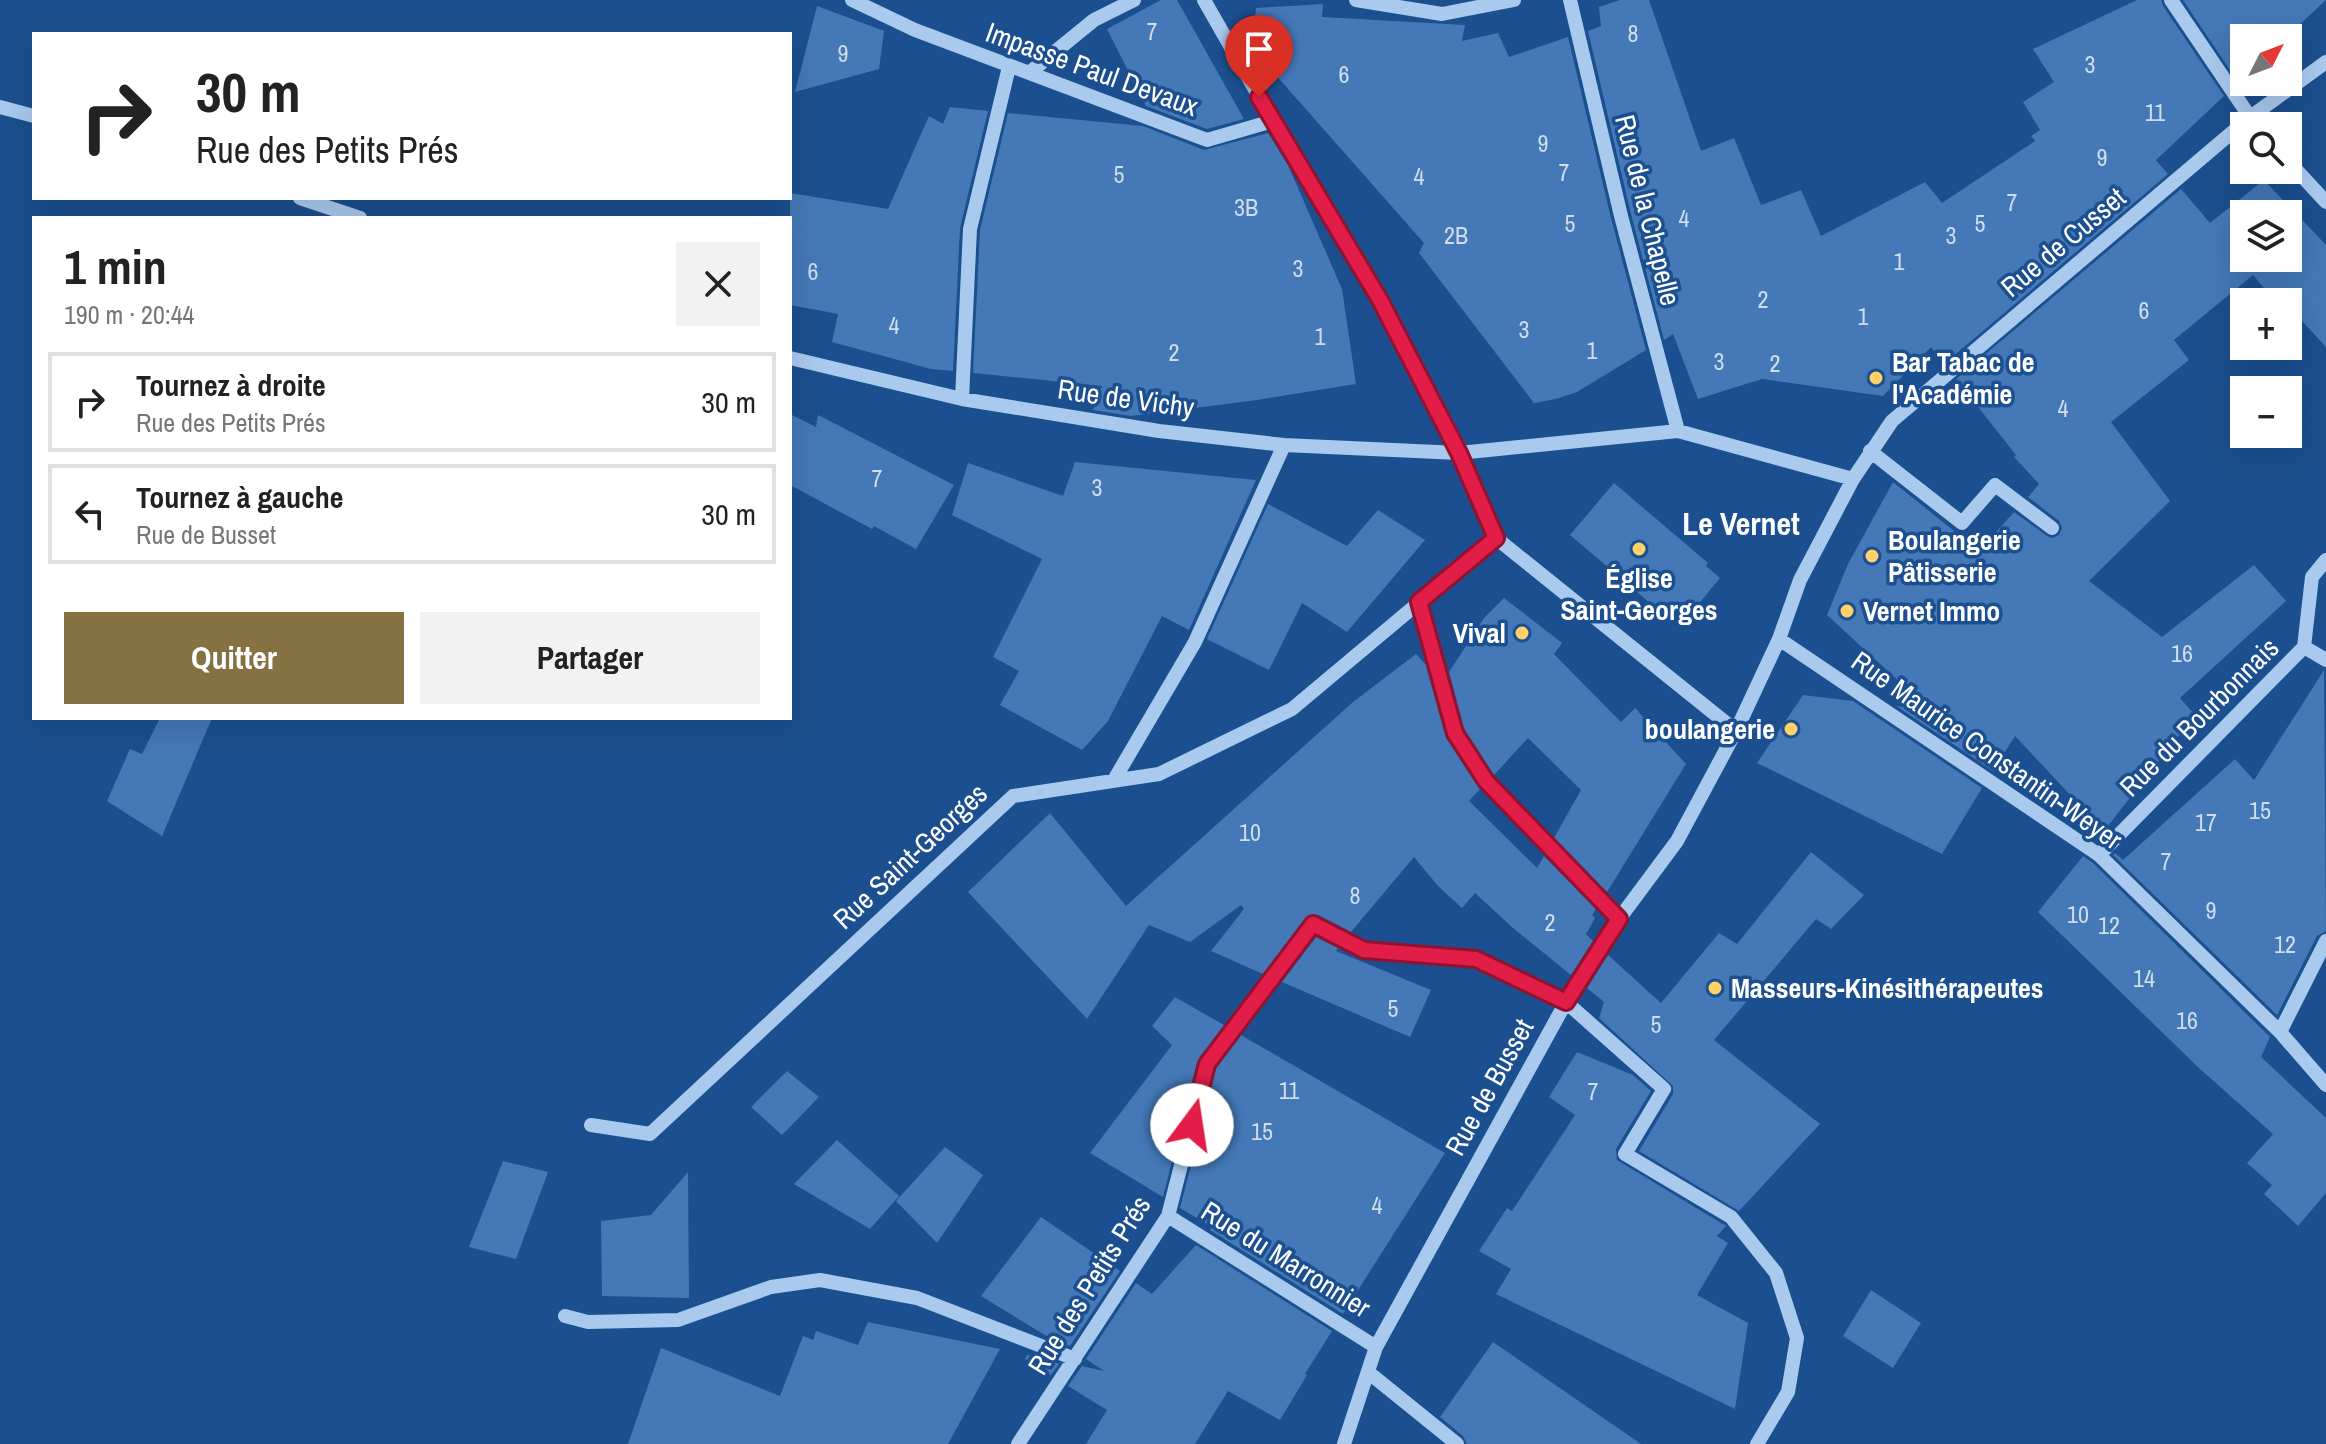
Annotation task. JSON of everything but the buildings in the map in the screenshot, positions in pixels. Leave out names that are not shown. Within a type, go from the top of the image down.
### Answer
[{"type":"street","name":"Impasse Paul Devaux","points":[[852,0],[915,30],[1207,140],[1273,121]]},
{"type":"street","points":[[1029,73],[1094,20],[1134,0]]},
{"type":"street","points":[[1204,0],[1380,300],[1459,453],[1496,538],[1736,731]]},
{"type":"street","points":[[1356,0],[1442,14],[1514,0]]},
{"type":"street","name":"Rue de la Chapelle","points":[[1570,0],[1621,216],[1678,431]]},
{"type":"street","points":[[2171,0],[2245,112]]},
{"type":"street","name":"Rue de Cusset","points":[[2264,112],[2326,62]]},
{"type":"street","points":[[962,399],[970,229],[1009,67]]},
{"type":"street","points":[[0,107],[32,115]]},
{"type":"street","name":"Rue de Cusset","points":[[1779,639],[1800,580],[1853,479],[1892,421],[2230,140]]},
{"type":"street","points":[[2302,176],[2326,202]]},
{"type":"street","points":[[306,200],[354,216]]},
{"type":"street","name":"Rue de Vichy","points":[[792,358],[962,399],[1159,431],[1284,445],[1459,453],[1678,431]]},
{"type":"street","points":[[1678,431],[1853,479]]},
{"type":"street","points":[[1114,780],[1195,642],[1284,445]]},
{"type":"street","points":[[1870,451],[1962,523],[1995,485],[2052,528]]},
{"type":"street","name":"Rue Saint-Georges","points":[[591,1125],[650,1134],[1013,796],[1159,774],[1292,709],[1496,538]]},
{"type":"street","name":"Rue du Bourbonnais","points":[[2099,855],[2304,647],[2312,577],[2326,560]]},
{"type":"street","points":[[1419,602],[1455,733],[1486,781],[1619,919]]},
{"type":"street","name":"Rue de Busset","points":[[1344,1444],[1376,1347],[1566,1002],[1619,919],[1677,841],[1736,731],[1779,639]]},
{"type":"street","name":"Rue Maurice Constantin-Weyer","points":[[1779,639],[2099,855],[2280,1032],[2326,1085]]},
{"type":"street","points":[[2304,647],[2326,660]]},
{"type":"street","name":"Rue des Petits Prés","points":[[1018,1444],[1168,1216],[1207,1064],[1313,924],[1364,950],[1476,959],[1566,1002]]},
{"type":"street","points":[[2280,1032],[2326,941]]},
{"type":"street","points":[[1566,1002],[1664,1089],[1625,1154],[1731,1217],[1776,1273],[1797,1338],[1788,1392],[1757,1444]]},
{"type":"street","name":"Rue du Marronnier","points":[[1168,1216],[1376,1347]]},
{"type":"street","points":[[565,1316],[588,1322],[678,1320],[771,1287],[820,1280],[917,1298],[1075,1359]]},
{"type":"street","points":[[1368,1372],[1457,1444]]},
{"type":"place","name":"Bar Tabac de l'Académie","points":[[1876,378]]},
{"type":"place","name":"Église Saint-Georges","points":[[1639,549]]},
{"type":"place","name":"Boulangerie Pâtisserie","points":[[1872,556]]},
{"type":"place","name":"Vernet Immo","points":[[1847,611]]},
{"type":"place","name":"Vival","points":[[1522,633]]},
{"type":"place","name":"boulangerie","points":[[1791,729]]},
{"type":"place","name":"Masseurs-Kinésithérapeutes","points":[[1715,988]]},
{"type":"district","name":"Le Vernet","points":[[1741,524]]},
{"type":"route","points":[[1192,1125],[1207,1064],[1313,924],[1364,950],[1476,959],[1566,1002],[1619,919],[1486,781],[1455,733],[1419,602],[1496,538],[1459,453],[1380,300],[1259,97]]}]
